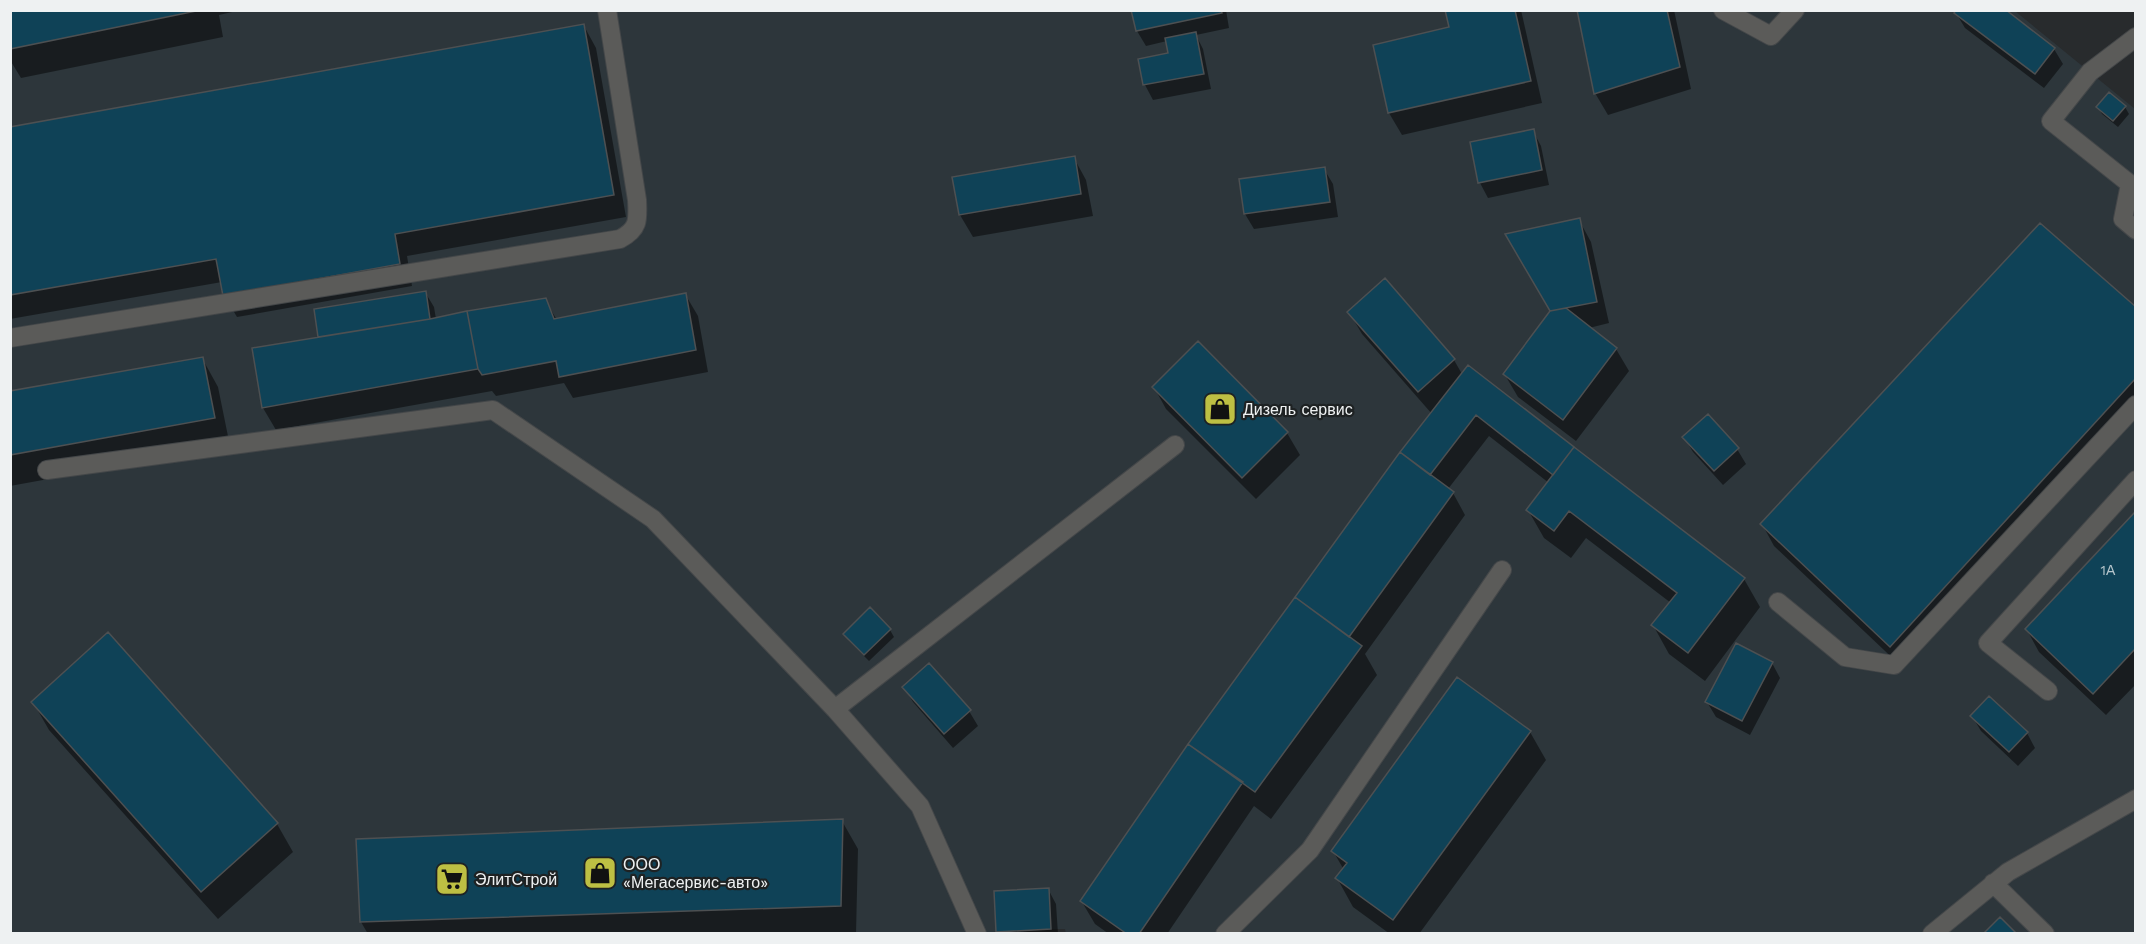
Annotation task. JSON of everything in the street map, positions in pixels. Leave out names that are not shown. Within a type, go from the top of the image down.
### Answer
[{"type":"lane","points":[[10,339],[620,238],[631,233],[638,220],[637,200],[607,10]]},
{"type":"lane","points":[[1723,10],[1771,36],[1795,10]]},
{"type":"lane","points":[[2136,37],[2090,72],[2051,121],[2130,184],[2123,219],[2136,230]]},
{"type":"lane","points":[[1778,602],[1845,657],[1894,665],[2136,405]]},
{"type":"lane","points":[[47,471],[493,410],[653,519],[836,709],[920,806],[977,933]]},
{"type":"lane","points":[[836,709],[1175,445]]},
{"type":"lane","points":[[2048,691],[1988,643],[2136,480]]},
{"type":"lane","points":[[1225,933],[1310,850],[1502,570]]},
{"type":"lane","points":[[1932,933],[2007,872],[2136,799]]},
{"type":"lane","points":[[1994,883],[2045,933]]},
{"type":"shaded area","points":[[10,11],[2015,11],[2135,109],[2135,933],[1066,934],[1065,929],[1051,929],[993,934],[11,933]]},
{"type":"building","points":[[10,10],[201,10],[10,49]]},
{"type":"building","points":[[1131,10],[1221,10],[1222,13],[1136,31]]},
{"type":"building","points":[[1445,10],[1515,10],[1531,81],[1388,113],[1373,45],[1449,27]]},
{"type":"building","points":[[1577,10],[1667,10],[1680,67],[1594,94]]},
{"type":"building","points":[[1956,10],[2006,10],[2055,48],[2035,74],[1954,13]]},
{"type":"building","points":[[584,24],[614,195],[395,234],[400,264],[223,296],[216,259],[10,295],[10,127]]},
{"type":"building","points":[[1196,32],[1204,74],[1143,85],[1138,59],[1168,53],[1165,38]]},
{"type":"building","points":[[2109,92],[2126,106],[2113,121],[2096,107]]},
{"type":"building","points":[[1534,129],[1542,170],[1478,183],[1470,142]]},
{"type":"building","points":[[1075,156],[1081,194],[959,215],[952,177]]},
{"type":"building","points":[[1325,167],[1330,202],[1244,214],[1239,179]]},
{"type":"building","points":[[1580,218],[1597,302],[1550,311],[1505,234]]},
{"type":"building","points":[[2040,223],[2136,307],[2136,378],[1890,647],[1760,524]]},
{"type":"building","points":[[1385,278],[1455,359],[1418,392],[1347,312]]},
{"type":"building","points":[[426,291],[430,319],[318,337],[314,309]]},
{"type":"building","points":[[686,293],[696,350],[559,377],[556,361],[482,375],[478,369],[467,311],[546,298],[554,319]]},
{"type":"building","points":[[1566,308],[1617,348],[1563,420],[1503,374],[1550,311]]},
{"type":"building","points":[[467,311],[478,369],[262,408],[252,348]]},
{"type":"building","name":"Дизель сервис","points":[[1198,341],[1288,432],[1242,478],[1152,387]]},
{"type":"building","points":[[203,357],[215,418],[10,455],[10,391]]},
{"type":"building","points":[[1468,365],[1574,447],[1553,475],[1476,415],[1430,475],[1400,452]]},
{"type":"building","points":[[1708,414],[1739,448],[1714,471],[1682,437]]},
{"type":"building","points":[[1574,447],[1745,578],[1688,653],[1651,625],[1677,593],[1569,511],[1554,531],[1526,510]]},
{"type":"building","points":[[1400,452],[1454,492],[1349,637],[1295,597]]},
{"type":"building","points":[[2136,511],[2136,648],[2093,694],[2025,629]]},
{"type":"building","points":[[1295,597],[1362,646],[1255,792],[1188,744]]},
{"type":"building","points":[[870,607],[891,629],[864,655],[843,634]]},
{"type":"building","points":[[108,632],[278,823],[201,892],[31,702]]},
{"type":"building","points":[[1736,643],[1773,662],[1742,721],[1705,702]]},
{"type":"building","points":[[929,663],[971,710],[944,734],[902,687]]},
{"type":"building","points":[[1457,677],[1531,731],[1393,920],[1335,878],[1347,863],[1331,851]]},
{"type":"building","points":[[1989,696],[2028,732],[2009,752],[1970,716]]},
{"type":"building","points":[[1188,744],[1243,782],[1139,934],[1127,934],[1080,901]]},
{"type":"building","name":"ООО «Мегасервис-авто»","points":[[843,819],[841,906],[360,922],[356,839]]},
{"type":"building","points":[[1049,888],[1051,929],[996,932],[994,891]]},
{"type":"building","points":[[2000,917],[2017,934],[1983,934]]},
{"type":"place","name":"Дизель сервис","points":[[1220,409]]},
{"type":"place","name":"ООО «Мегасервис-авто»","points":[[600,873]]},
{"type":"place","name":"ЭлитСтрой","points":[[452,879]]}]
